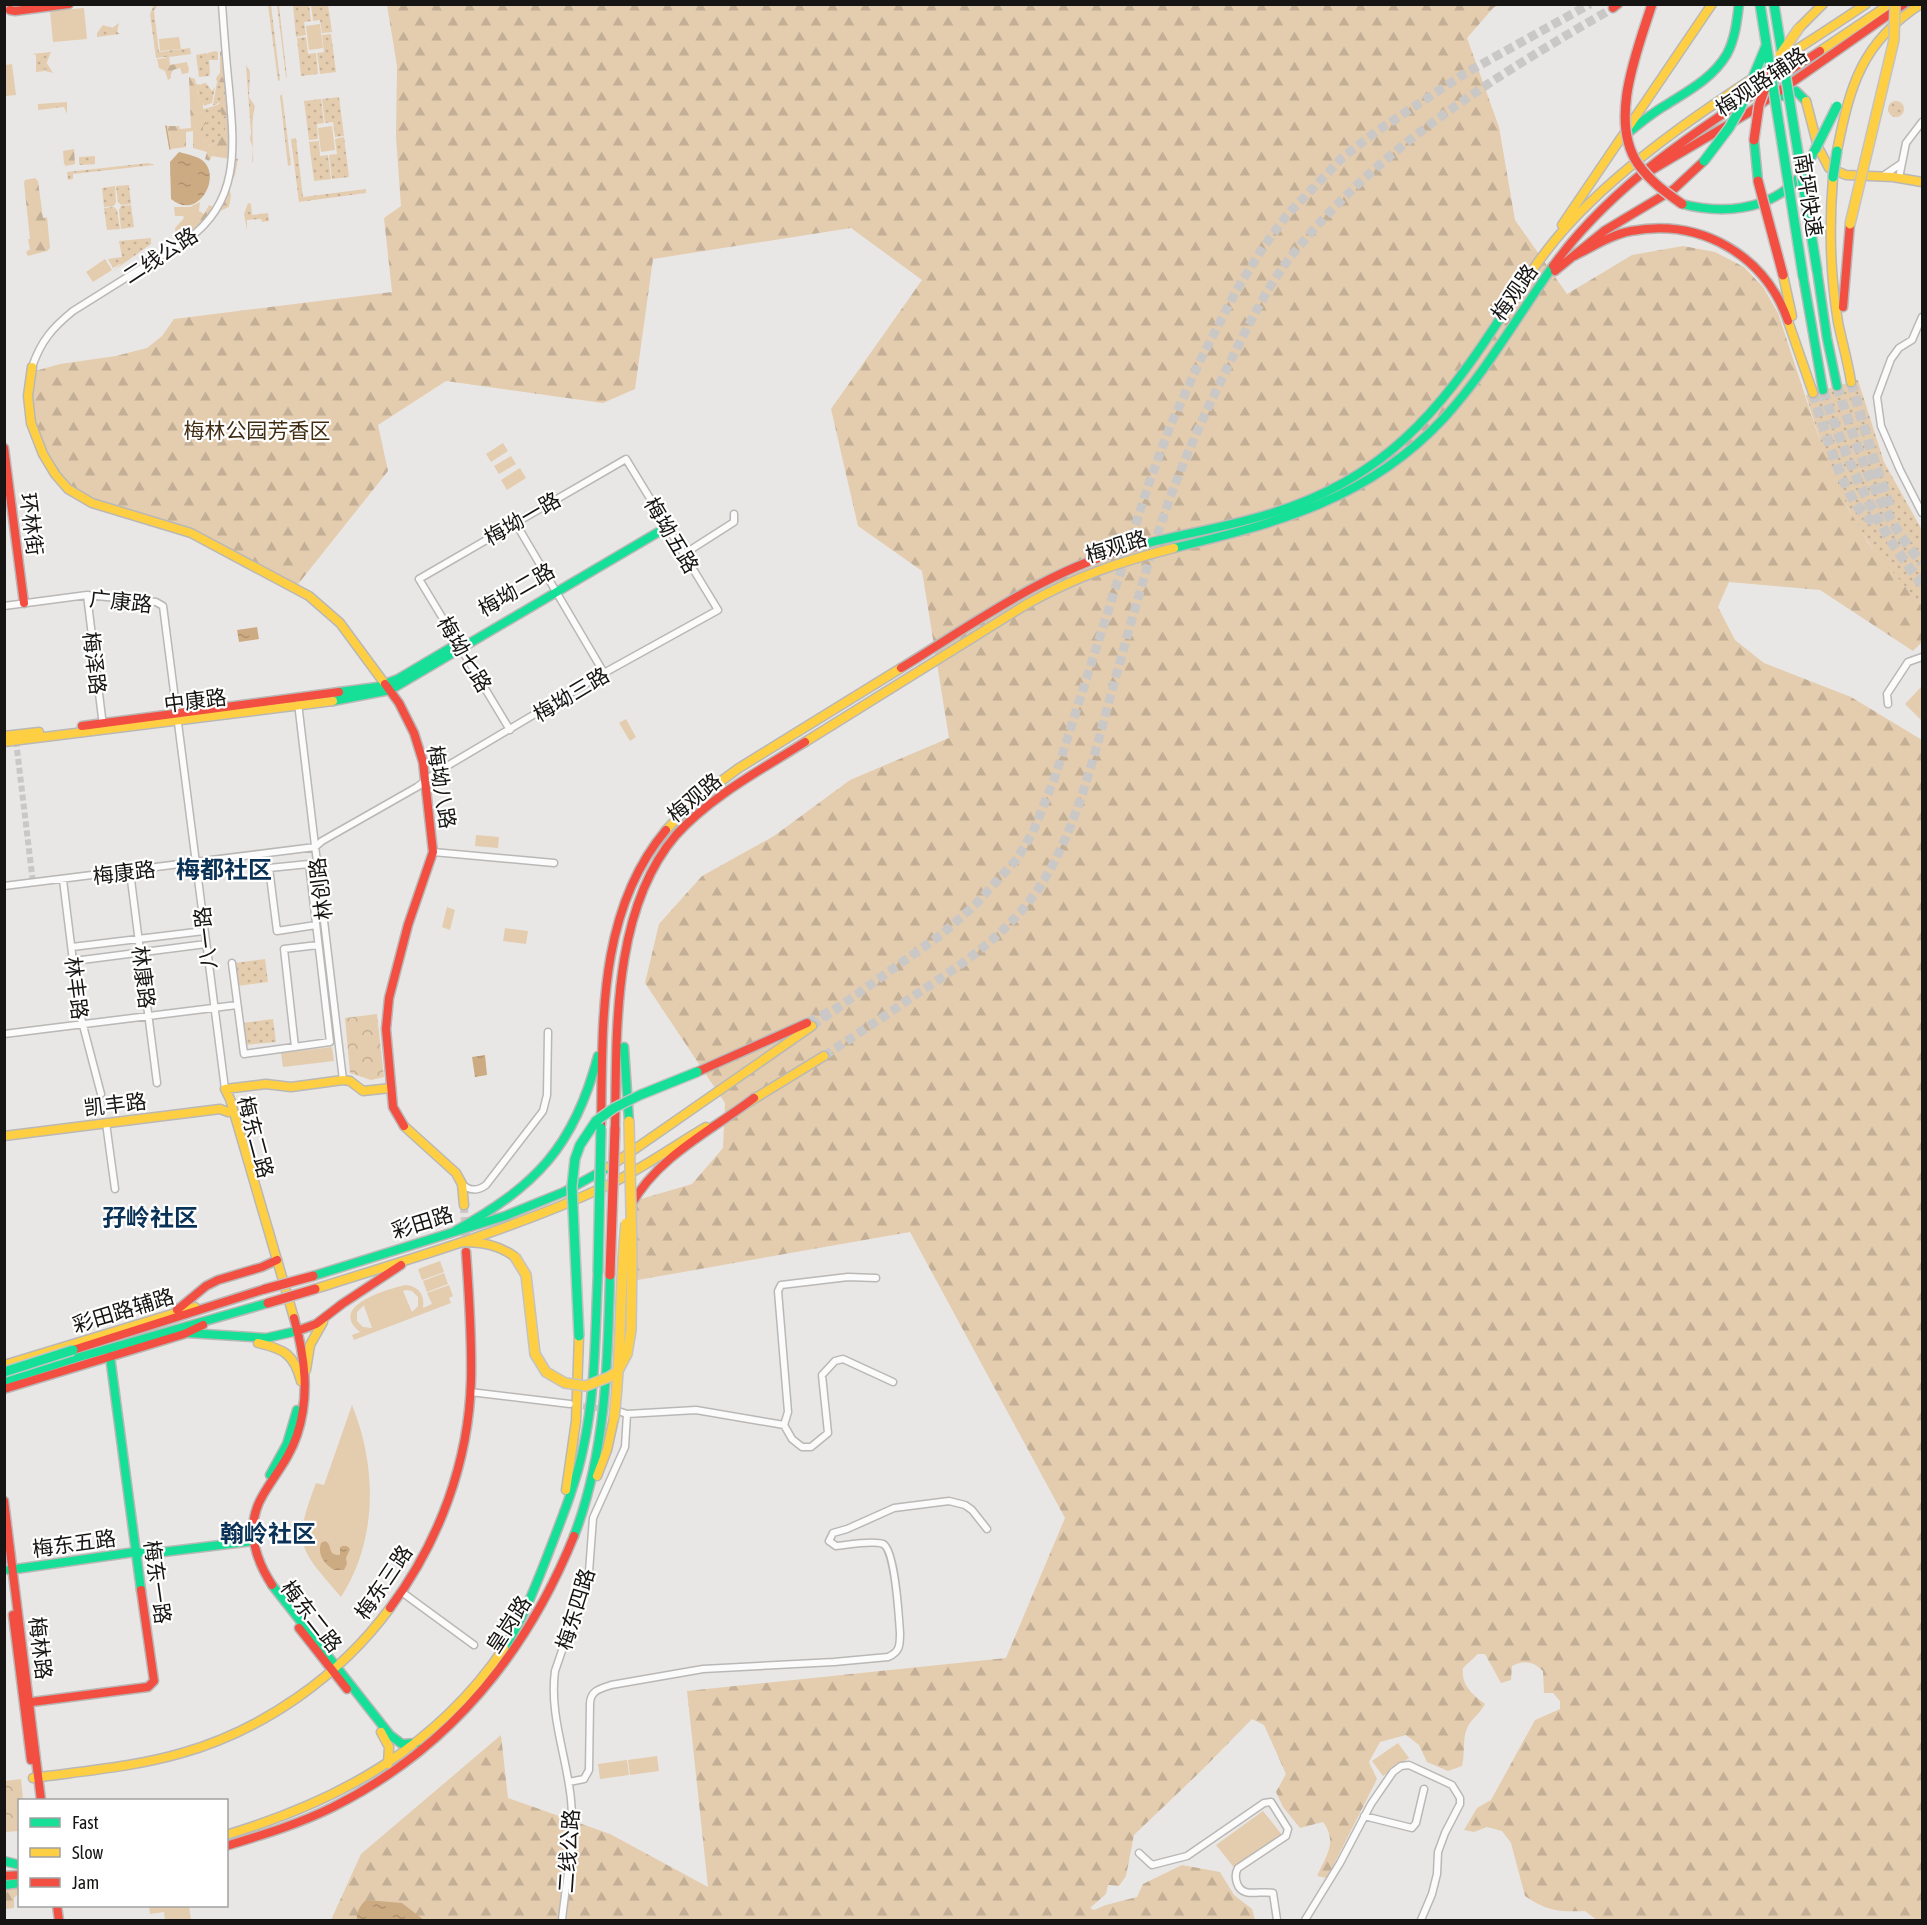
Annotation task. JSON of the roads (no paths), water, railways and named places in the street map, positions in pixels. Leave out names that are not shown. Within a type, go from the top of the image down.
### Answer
[{"type":"main road","points":[[7,10],[43,4]]},
{"type":"main road","points":[[7,10],[69,4]]},
{"type":"main road","points":[[1652,4],[1628,84],[1624,108],[1625,127],[1631,149],[1643,170],[1659,188],[1682,204],[1713,211],[1764,201],[1784,191],[1796,181],[1806,168],[1837,106],[1875,42],[1905,12],[1920,4]]},
{"type":"main road","points":[[1531,272],[1712,4]]},
{"type":"main road","points":[[1609,154],[1638,124],[1712,75],[1731,46],[1738,23],[1739,4]]},
{"type":"main road","name":"南坪快速","points":[[1760,4],[1812,334],[1823,390]]},
{"type":"main road","points":[[1740,109],[1776,4]]},
{"type":"main road","name":"南坪快速","points":[[1776,4],[1827,338],[1837,386]]},
{"type":"main road","points":[[1541,283],[1605,231],[1674,189],[1704,161],[1740,109],[1784,4]]},
{"type":"main road","points":[[1802,360],[1758,181],[1754,140],[1759,105],[1777,60],[1799,28],[1823,4]]},
{"type":"main road","name":"梅观路","points":[[598,1272],[604,1017],[612,938],[627,891],[655,843],[697,798],[740,768],[1059,572],[1124,549],[1267,514],[1318,496],[1366,469],[1392,451],[1444,399],[1484,345],[1531,272],[1565,228],[1587,205],[1640,158],[1687,124],[1866,4]]},
{"type":"main road","name":"梅观路","points":[[610,1275],[624,958],[631,927],[650,875],[674,838],[710,805],[777,760],[1027,604],[1066,583],[1127,560],[1224,537],[1296,516],[1345,494],[1371,478],[1422,439],[1454,407],[1483,369],[1541,283],[1590,220],[1633,180],[1688,139],[1890,4]]},
{"type":"main road","points":[[1848,364],[1843,294],[1850,224],[1894,39],[1895,4]]},
{"type":"main road","name":"梅观路辅路","points":[[1633,180],[1678,156],[1770,99],[1904,4]]},
{"type":"main road","points":[[1851,382],[1840,331],[1832,253],[1833,177],[1852,87],[1875,42]]},
{"type":"main road","points":[[1811,70],[1803,85],[1820,152],[1829,168],[1849,175],[1882,176],[1923,182]]},
{"type":"main road","points":[[1770,99],[1796,91],[1806,101]]},
{"type":"main road","points":[[1572,257],[1620,234],[1642,229],[1678,231],[1715,241],[1745,258],[1765,277],[1784,310],[1813,393]]},
{"type":"main road","name":"梅坳八路","points":[[32,367],[28,390],[32,430],[44,454],[70,491],[92,503],[198,536],[309,596],[340,623],[399,703],[414,733],[425,780],[433,852],[408,925],[389,998],[386,1029],[393,1107],[402,1123],[451,1167],[462,1184]]},
{"type":"main road","name":"环林街","points":[[4,448],[24,603]]},
{"type":"main road","name":"梅坳二路","points":[[387,688],[666,525]]},
{"type":"main road","name":"中康路","points":[[4,742],[387,688]]},
{"type":"main road","name":"中康路","points":[[4,736],[103,727]]},
{"type":"main road","points":[[462,1242],[484,1243],[501,1247],[515,1257],[526,1275],[534,1348],[546,1372],[565,1383],[586,1386],[601,1381],[618,1371],[627,1354],[631,1330],[632,1266],[621,990]]},
{"type":"main road","points":[[454,1231],[513,1196],[543,1169],[561,1144],[578,1115],[591,1083],[604,1017]]},
{"type":"main road","name":"彩田路","points":[[4,1381],[253,1292],[312,1276],[526,1208],[587,1180],[610,1167],[809,1024],[614,1108],[596,1121],[580,1146],[575,1159],[572,1186],[579,1335],[576,1421],[562,1519]]},
{"type":"main road","name":"彩田路","points":[[4,1372],[268,1303],[410,1259],[556,1209],[607,1186],[824,1056]]},
{"type":"main road","points":[[225,1089],[266,1084],[291,1088],[343,1080],[350,1081],[363,1091],[391,1088]]},
{"type":"main road","name":"梅东二路","points":[[225,1089],[228,1112],[275,1261]]},
{"type":"main road","name":"梅东二路","points":[[225,1089],[230,1099],[306,1370],[304,1404],[298,1433],[285,1463],[258,1503],[253,1521],[250,1558],[260,1577],[394,1739],[402,1744],[417,1743]]},
{"type":"main road","points":[[586,1501],[607,1450],[616,1414],[623,1253],[626,1222],[635,1195],[654,1172],[688,1144],[754,1098]]},
{"type":"main road","name":"凯丰路","points":[[4,1136],[220,1109],[228,1112]]},
{"type":"main road","points":[[462,1184],[464,1206]]},
{"type":"main road","name":"梅东三路","points":[[36,1778],[141,1764],[223,1740],[286,1705],[335,1669],[369,1637],[403,1593],[428,1547],[446,1506],[462,1450],[470,1392],[471,1351],[466,1252]]},
{"type":"main road","points":[[184,1334],[207,1333],[272,1338],[295,1332],[312,1326],[410,1259]]},
{"type":"main road","points":[[173,1313],[206,1286],[275,1261]]},
{"type":"main road","name":"皇岗路","points":[[228,1834],[269,1823],[321,1801],[388,1764],[417,1743],[458,1706],[505,1649],[524,1612],[562,1519],[581,1458],[593,1378],[598,1272]]},
{"type":"main road","name":"皇岗路","points":[[228,1845],[289,1827],[324,1813],[391,1774],[445,1731],[488,1685],[524,1635],[551,1587],[580,1521],[586,1501],[605,1401],[610,1275]]},
{"type":"main road","name":"彩田路辅路","points":[[7,1364],[173,1313],[253,1292]]},
{"type":"main road","name":"彩田路辅路","points":[[4,1389],[184,1334],[223,1316]]},
{"type":"main road","points":[[306,1370],[310,1345],[327,1316]]},
{"type":"main road","name":"梅东二路","points":[[250,1542],[247,1529],[250,1508],[256,1494],[275,1467],[287,1444],[297,1413],[301,1381],[295,1332]]},
{"type":"main road","points":[[243,1337],[253,1342],[275,1346],[288,1353],[296,1363],[301,1381]]},
{"type":"main road","name":"梅东一路","points":[[27,1702],[148,1687],[154,1681],[110,1356]]},
{"type":"main road","points":[[4,1395],[17,1386]]},
{"type":"main road","name":"梅林路","points":[[4,1501],[10,1570],[36,1778],[41,1799]]},
{"type":"main road","name":"梅东五路","points":[[10,1570],[135,1552],[155,1553],[250,1542]]},
{"type":"main road","name":"梅林路","points":[[4,1546],[10,1570]]},
{"type":"main road","name":"梅东二路","points":[[335,1669],[386,1739],[391,1751],[388,1764]]},
{"type":"main road","name":"梅林路","points":[[35,1799],[36,1778]]},
{"type":"street","name":"二线公路","points":[[32,367],[42,342],[62,320],[188,239],[206,225],[219,207],[227,186],[234,150],[222,4]]},
{"type":"street","points":[[1899,178],[1908,139],[1923,122]]},
{"type":"street","points":[[1882,176],[1902,163]]},
{"type":"street","points":[[1923,318],[1912,340],[1899,348],[1891,359],[1877,397],[1881,426],[1900,470],[1923,513]]},
{"type":"street","name":"梅坳一路","points":[[419,579],[626,459]]},
{"type":"street","name":"梅坳五路","points":[[626,459],[718,610]]},
{"type":"street","points":[[684,554],[734,522],[734,514]]},
{"type":"street","points":[[515,522],[604,673]]},
{"type":"street","name":"梅坳七路","points":[[419,579],[510,730]]},
{"type":"street","name":"广康路","points":[[4,606],[87,596],[156,602],[163,606],[177,718]]},
{"type":"street","name":"梅泽路","points":[[87,596],[103,727]]},
{"type":"street","name":"梅坳三路","points":[[315,847],[604,673],[718,610]]},
{"type":"street","points":[[1888,704],[1887,694],[1908,662],[1923,657]]},
{"type":"street","name":"林创路","points":[[298,702],[343,1080]]},
{"type":"street","name":"八一路","points":[[177,718],[225,1089]]},
{"type":"street","name":"梅康路","points":[[4,886],[315,847]]},
{"type":"street","points":[[433,852],[554,863]]},
{"type":"street","points":[[232,963],[244,1054],[330,1042],[309,864],[269,868],[277,931],[316,925]]},
{"type":"street","name":"林康路","points":[[130,872],[157,1083]]},
{"type":"street","name":"林丰路","points":[[63,880],[81,1024],[100,1094]]},
{"type":"street","points":[[72,946],[204,931]]},
{"type":"street","points":[[74,961],[206,944]]},
{"type":"street","points":[[295,1047],[284,950],[318,945]]},
{"type":"street","points":[[4,1034],[237,1005]]},
{"type":"street","points":[[462,1184],[473,1190],[486,1185],[541,1114],[546,1099],[548,1032]]},
{"type":"street","points":[[106,1123],[115,1189]]},
{"type":"street","points":[[876,1278],[848,1277],[781,1285],[778,1291],[788,1412],[784,1425],[792,1440],[802,1448],[811,1446],[828,1432],[822,1375],[835,1361],[843,1359],[893,1382]]},
{"type":"street","points":[[470,1392],[570,1404]]},
{"type":"street","points":[[616,1414],[696,1410],[784,1425]]},
{"type":"street","name":"梅东四路","points":[[569,1782],[553,1691],[555,1671],[589,1572],[593,1518],[623,1455],[627,1414]]},
{"type":"street","points":[[569,1782],[584,1779],[589,1770],[590,1703],[591,1697],[598,1689],[703,1669],[834,1662],[888,1657],[894,1654],[900,1643],[900,1633],[892,1560],[888,1548],[885,1544],[875,1543],[836,1546],[829,1541],[833,1533],[894,1508],[949,1501],[965,1505],[972,1510],[987,1529]]},
{"type":"street","points":[[580,1521],[593,1518]]},
{"type":"street","points":[[403,1593],[474,1645]]},
{"type":"street","points":[[1305,1920],[1340,1863],[1364,1816],[1393,1772],[1401,1766],[1409,1765],[1452,1785],[1457,1791],[1460,1804],[1444,1833],[1438,1852],[1437,1874],[1432,1894],[1421,1920]]},
{"type":"street","name":"二线公路","points":[[562,1920],[572,1821],[569,1782]]},
{"type":"street","points":[[1364,1816],[1412,1828],[1416,1823],[1424,1789]]},
{"type":"street","points":[[1139,1853],[1152,1865],[1187,1856],[1264,1803],[1271,1802],[1288,1829],[1286,1836],[1238,1868],[1236,1878],[1239,1888],[1246,1893],[1272,1893],[1277,1920]]},
{"type":"water","points":[[179,152],[202,160],[208,167],[210,176],[209,185],[204,194],[190,205],[181,205],[171,199],[170,162]]},
{"type":"water","points":[[257,627],[259,639],[239,642],[237,630]]},
{"type":"water","points":[[485,1055],[487,1075],[475,1077],[472,1057]]},
{"type":"water","points":[[325,1541],[334,1554],[340,1555],[342,1546],[350,1549],[344,1570],[334,1570],[324,1562],[320,1547]]},
{"type":"water","points":[[366,1900],[402,1903],[424,1920],[357,1920],[359,1909]]},
{"type":"waterway","points":[[166,126],[170,149]]},
{"type":"tunnel","points":[[812,1026],[942,934],[975,905],[1017,859],[1033,832],[1056,774],[1149,483],[1171,424],[1236,291],[1264,246],[1287,215],[1343,157],[1377,131],[1464,74],[1590,4]]},
{"type":"tunnel","points":[[824,1056],[949,973],[982,948],[1027,905],[1054,863],[1086,782],[1146,570],[1180,472],[1244,334],[1265,295],[1289,259],[1323,219],[1398,149],[1481,89],[1613,8]]},
{"type":"tunnel","points":[[1851,382],[1891,509]]},
{"type":"tunnel","points":[[1837,386],[1861,456],[1881,501],[1893,523],[1922,563]]},
{"type":"tunnel","points":[[1823,390],[1852,467],[1876,516],[1922,584]]},
{"type":"tunnel","points":[[1813,393],[1847,489],[1863,513],[1877,525]]},
{"type":"tunnel","points":[[16,741],[33,883]]},
{"type":"tunnel","points":[[807,1023],[838,1008]]},
{"type":"tunnel","points":[[464,1205],[466,1246]]},
{"type":"tunnel","points":[[574,1405],[617,1411]]},
{"type":"district","name":"梅都社区","points":[[224,869]]},
{"type":"district","name":"孖岭社区","points":[[150,1217]]},
{"type":"district","name":"翰岭社区","points":[[268,1533]]},
{"type":"park label","name":"梅林公园芳香区","points":[[257,430]]}]
